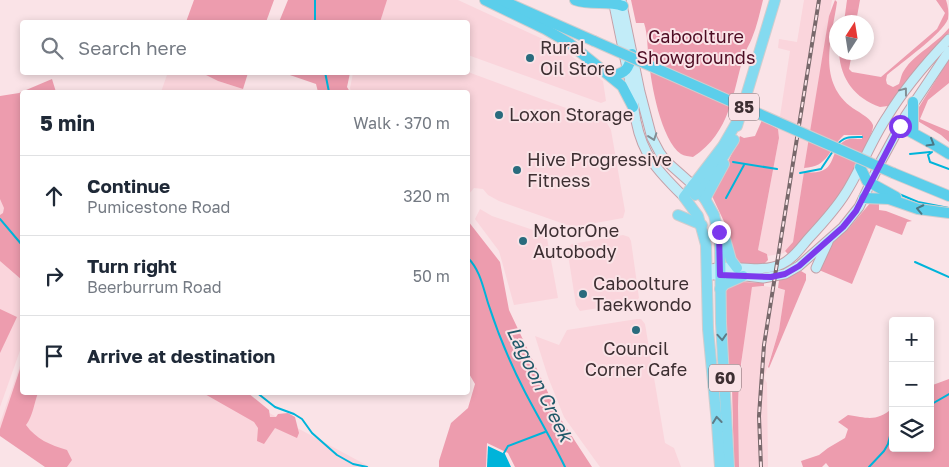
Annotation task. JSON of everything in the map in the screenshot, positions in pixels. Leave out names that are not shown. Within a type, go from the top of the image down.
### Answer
[{"type":"highway","points":[[485,0],[556,35],[622,86],[633,107]]},
{"type":"highway","name":"85","points":[[501,0],[949,196]]},
{"type":"highway","points":[[575,0],[587,3],[618,2]]},
{"type":"highway","points":[[611,76],[623,73],[627,69],[632,54]]},
{"type":"highway","points":[[913,133],[914,102]]},
{"type":"highway","points":[[900,126],[949,154]]},
{"type":"highway","points":[[860,167],[870,184],[897,198],[901,203]]},
{"type":"highway","points":[[864,198],[881,198],[918,209],[949,213]]},
{"type":"main road","points":[[618,2],[639,136],[646,153],[656,168],[687,200],[699,192],[727,152],[735,136],[738,120],[775,0]]},
{"type":"main road","points":[[618,2],[656,146],[671,166],[699,192]]},
{"type":"main road","points":[[707,272],[740,272],[768,268],[781,265],[791,258],[836,208],[891,110],[908,86],[949,40]]},
{"type":"main road","points":[[719,232],[725,236],[731,260],[740,272],[763,278],[785,274],[799,266],[848,222],[864,198],[914,102],[949,51]]},
{"type":"main road","points":[[699,192],[738,120]]},
{"type":"main road","name":"60","points":[[699,192],[714,215],[719,232],[729,467]]},
{"type":"main road","name":"60","points":[[687,200],[702,225],[706,245],[708,329],[720,467]]},
{"type":"main road","points":[[678,215],[702,225]]},
{"type":"main road","points":[[816,268],[829,239]]},
{"type":"main road","points":[[720,289],[740,272]]},
{"type":"shaded area","points":[[382,0],[458,0],[560,47],[603,81],[606,101],[601,103],[470,56],[470,20],[367,20]]},
{"type":"shaded area","points":[[804,0],[832,0],[793,242],[784,253],[768,256],[758,250],[779,138],[778,129],[790,51],[778,48],[779,39],[797,42]]},
{"type":"shaded area","points":[[470,73],[607,123],[611,130],[625,211],[623,218],[579,226],[567,225],[499,201],[488,195],[483,189],[474,188],[470,193],[470,90],[350,90],[353,75],[470,75]]},
{"type":"shaded area","points":[[167,75],[206,75],[243,89],[242,90],[162,90]]},
{"type":"shaded area","points":[[0,175],[20,181],[20,351],[0,407]]},
{"type":"shaded area","points":[[480,209],[492,216],[542,233],[547,238],[558,298],[514,305],[499,251],[475,219]]},
{"type":"shaded area","points":[[623,235],[629,237],[631,241],[639,298],[635,302],[580,311],[576,305],[567,248],[572,244]]},
{"type":"shaded area","points":[[764,286],[785,290],[779,330],[764,378],[767,383],[768,467],[739,467],[738,407],[744,335],[752,287]]},
{"type":"shaded area","points":[[641,319],[645,324],[665,443],[674,448],[681,467],[600,467],[564,417],[548,377],[535,336],[559,345],[567,330]]},
{"type":"shaded area","points":[[20,366],[20,395],[236,395],[370,467],[52,467],[0,432],[0,423]]},
{"type":"green space","points":[[194,0],[274,0],[267,20],[187,20]]},
{"type":"green space","points":[[288,0],[387,0],[381,20],[280,20]]},
{"type":"green space","name":"Caboolture Showgrounds","points":[[631,0],[763,0],[755,29],[744,55],[733,98],[723,124],[706,147],[693,157],[682,155],[668,137],[658,111],[652,83],[644,23],[636,23]]},
{"type":"green space","points":[[835,0],[837,2],[835,15],[829,15]]},
{"type":"green space","points":[[847,0],[860,0],[857,15],[845,15]]},
{"type":"green space","points":[[936,0],[946,0],[948,19],[930,40],[887,75],[887,84],[893,87],[899,84],[909,64],[949,28],[949,33],[907,80],[888,106],[880,107],[863,99],[851,87],[846,80],[840,60],[851,60],[849,69],[852,72],[881,77],[937,29],[945,13]]},
{"type":"green space","points":[[829,16],[829,60],[833,83],[840,95],[850,106],[871,122],[873,125],[872,131],[856,166],[832,206],[788,254],[785,251],[793,242],[804,172],[816,172],[828,167],[840,145],[848,139],[862,139],[862,135],[844,135],[823,161],[812,167],[804,168]]},
{"type":"green space","points":[[949,59],[949,83],[928,100],[920,119],[949,131],[949,142],[916,120],[919,107]]},
{"type":"green space","points":[[206,75],[247,75],[243,89]]},
{"type":"green space","points":[[290,75],[350,75],[347,87],[349,90],[318,90],[316,84]]},
{"type":"green space","points":[[52,79],[55,90],[26,90]]},
{"type":"green space","points":[[19,93],[20,278],[0,261],[0,215],[3,213],[4,208],[0,199],[0,96]]},
{"type":"green space","points":[[762,120],[778,129],[779,138],[758,250],[767,254],[768,260],[764,264],[742,264],[737,261],[732,250],[727,228],[712,196],[740,136],[744,138],[755,136]]},
{"type":"green space","points":[[871,202],[879,202],[879,210],[912,221],[907,222],[902,235],[876,225],[852,284],[819,270],[828,249]]},
{"type":"green space","points":[[470,224],[500,262],[509,310],[560,418],[592,467],[515,467],[508,453],[487,443],[486,467],[439,467],[439,461],[451,423],[468,408],[475,384],[470,375]]},
{"type":"green space","points":[[801,271],[806,274],[806,280],[769,368],[779,330],[785,290],[778,288],[779,280]]},
{"type":"green space","points":[[742,282],[764,283],[764,286],[752,287],[740,371],[732,370],[731,378],[739,379],[739,467],[734,467],[732,387],[725,325],[725,290]]},
{"type":"green space","points":[[0,309],[17,317],[0,353]]},
{"type":"green space","points":[[20,369],[20,395],[37,395],[32,414],[26,425],[44,441],[67,450],[72,460],[67,467],[45,467],[0,436],[0,429]]},
{"type":"green space","points":[[949,379],[949,467],[829,467],[826,463],[822,467],[803,467],[801,461],[819,455],[845,438],[848,429],[838,422],[848,415],[872,418],[889,411],[889,452],[934,452],[934,385]]},
{"type":"green space","points":[[207,395],[250,395],[269,410],[270,417],[288,413],[295,417],[299,433],[297,438],[275,428],[264,444],[257,441],[258,428],[254,422]]},
{"type":"water","points":[[488,446],[505,454],[511,467],[487,467]]},
{"type":"waterway","name":"Lagoon Creek","points":[[315,0],[315,20]]},
{"type":"waterway","name":"Lagoon Creek","points":[[326,75],[329,90]]},
{"type":"waterway","points":[[837,145],[851,137],[862,137]]},
{"type":"waterway","points":[[800,173],[821,169],[833,151]]},
{"type":"waterway","points":[[910,154],[930,152]]},
{"type":"waterway","points":[[932,152],[928,155],[930,162],[949,169]]},
{"type":"waterway","points":[[733,162],[777,169]]},
{"type":"waterway","points":[[726,198],[744,165]]},
{"type":"waterway","points":[[899,194],[918,202],[949,208]]},
{"type":"waterway","points":[[0,219],[20,243]]},
{"type":"waterway","name":"Lagoon Creek","points":[[470,260],[483,285],[496,326],[514,370],[565,467]]},
{"type":"waterway","points":[[915,262],[949,277]]},
{"type":"waterway","name":"Lagoon Creek","points":[[934,403],[949,394]]},
{"type":"waterway","points":[[260,395],[275,407],[302,419],[312,433],[337,455],[353,464],[367,467]]},
{"type":"waterway","points":[[504,453],[508,446],[545,432]]},
{"type":"waterway","name":"Lagoon Creek","points":[[869,467],[884,451],[889,440]]},
{"type":"railway","points":[[761,467],[759,416],[764,345],[819,0]]},
{"type":"place","name":"Rural Oil Store","points":[[530,58]]},
{"type":"place","name":"Loxon Storage","points":[[499,115]]},
{"type":"place","name":"Hive Progressive Fitness","points":[[517,170]]},
{"type":"place","name":"MotorOne Autobody","points":[[523,241]]},
{"type":"place","name":"Caboolture Taekwondo","points":[[583,294]]},
{"type":"place","name":"Council Corner Cafe","points":[[636,330]]},
{"type":"route","points":[[719,232],[720,275],[763,278],[780,276],[799,266],[843,227],[856,211],[900,126]]}]
